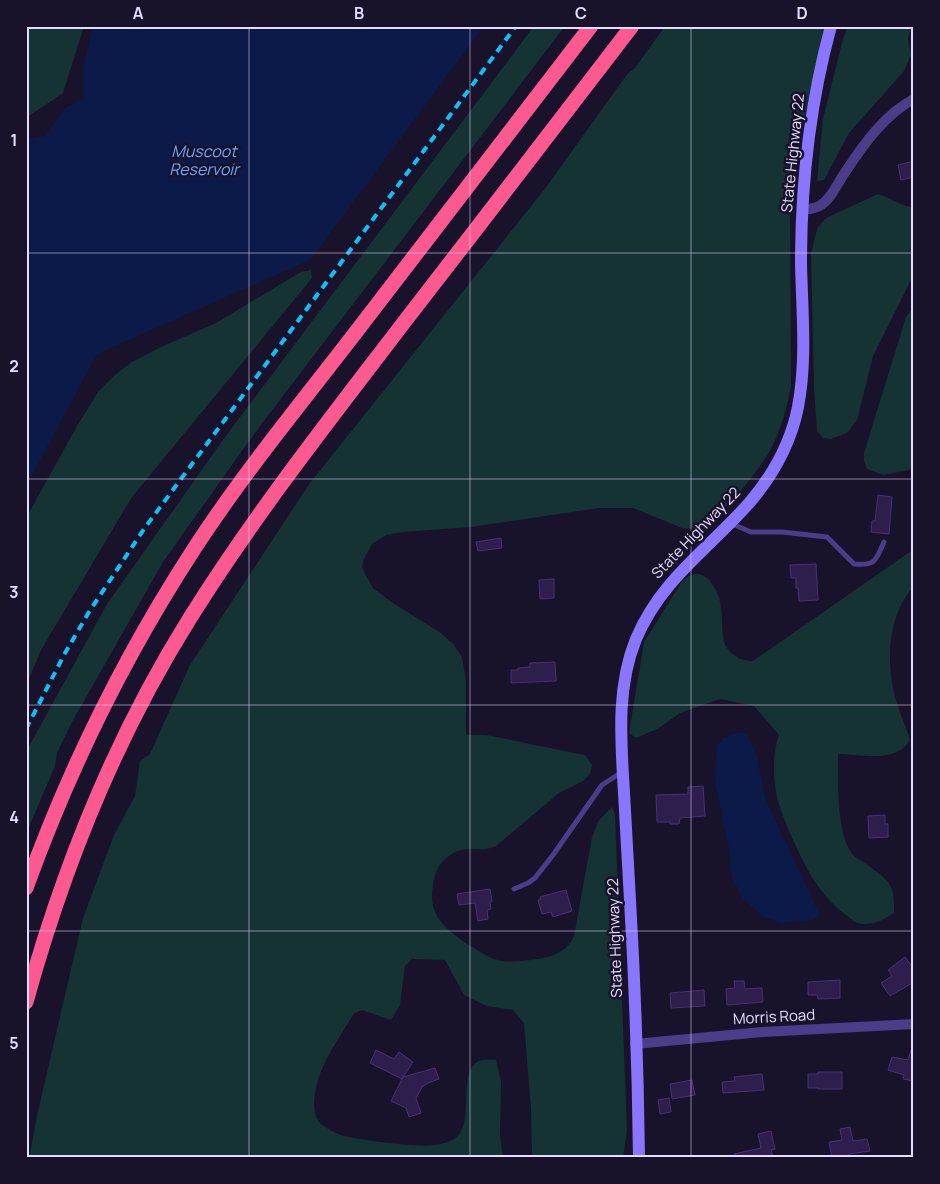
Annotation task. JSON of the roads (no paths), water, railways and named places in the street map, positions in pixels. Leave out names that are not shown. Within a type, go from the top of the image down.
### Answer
[{"type":"highway","points":[[26,888],[67,782],[96,721],[160,604],[195,547],[274,439],[591,26]]},
{"type":"highway","points":[[26,1002],[50,924],[74,855],[95,803],[126,735],[188,621],[223,566],[301,458],[632,26]]},
{"type":"main road","name":"State Highway 22","points":[[639,1158],[631,908],[623,772],[622,699],[629,657],[636,638],[664,589],[750,502],[775,466],[792,427],[798,407],[803,363],[802,210],[817,84],[831,26]]},
{"type":"street","points":[[802,210],[813,209],[821,205],[870,138],[905,104],[914,99]]},
{"type":"street","name":"Morris Road","points":[[635,1044],[762,1032],[914,1024]]},
{"type":"lane","points":[[729,523],[751,532],[782,532],[827,537],[854,564],[867,565],[876,560],[884,542]]},
{"type":"lane","points":[[514,889],[535,878],[602,785],[623,772]]},
{"type":"water","name":"Muscoot Reservoir","points":[[93,26],[484,26],[310,260],[97,354],[26,486],[26,139],[45,136],[65,108],[84,98],[84,67]]},
{"type":"water","points":[[739,733],[747,733],[757,756],[765,798],[820,915],[813,920],[780,923],[762,916],[742,898],[731,875],[729,849],[715,781],[717,746],[724,738]]},
{"type":"railway","points":[[26,729],[65,653],[89,612],[144,529],[516,26]]}]
